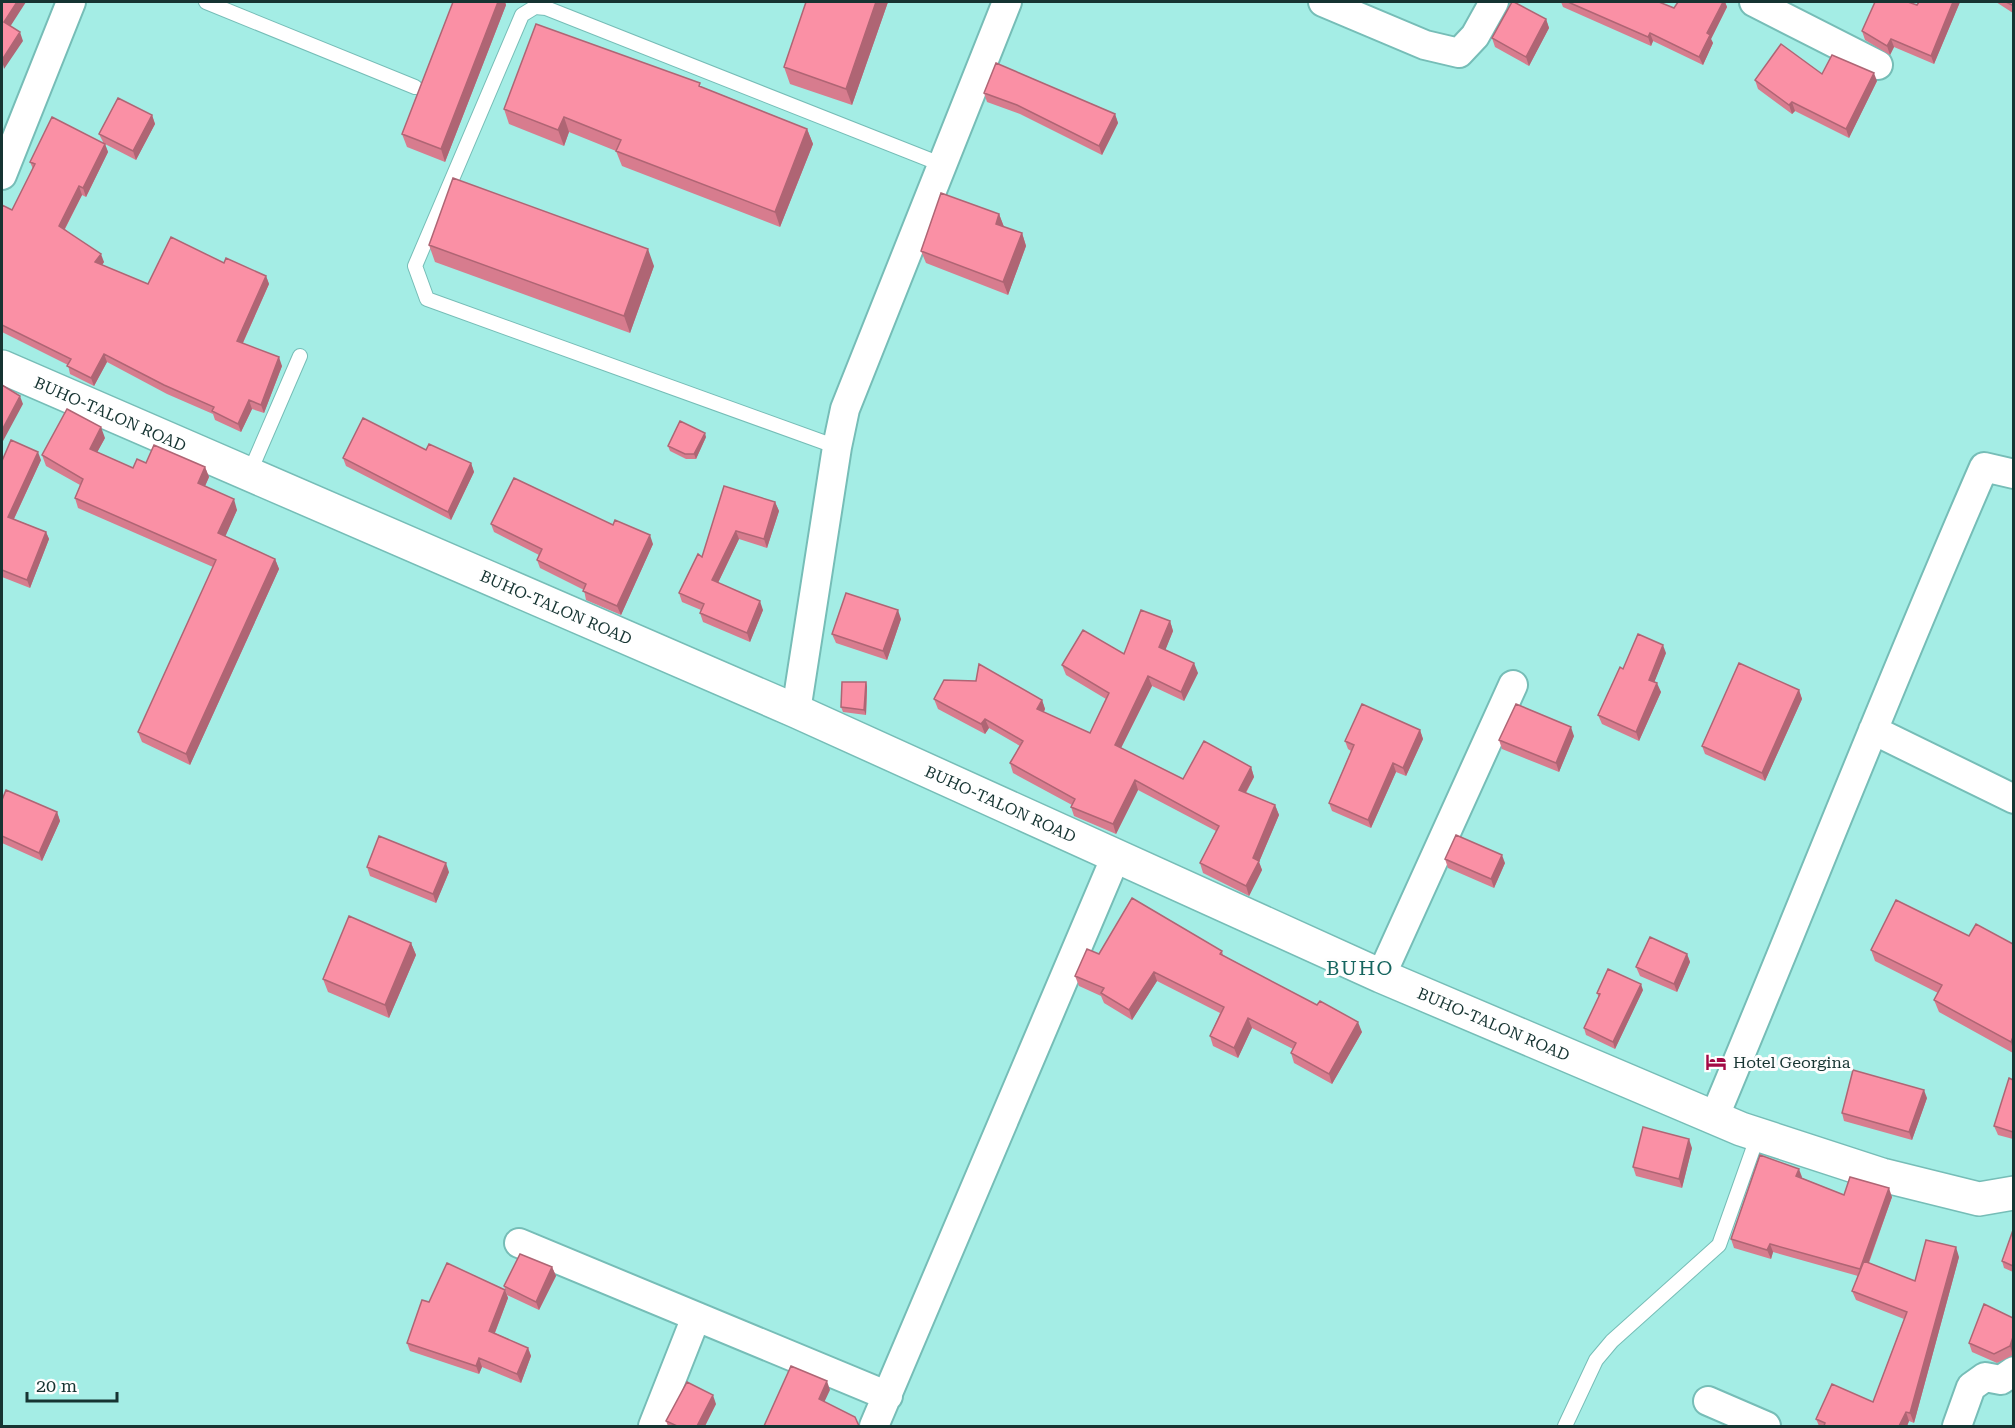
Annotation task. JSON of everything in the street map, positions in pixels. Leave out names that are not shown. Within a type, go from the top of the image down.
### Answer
[{"type":"street","points":[[2,176],[71,2]]},
{"type":"street","points":[[796,711],[837,447],[845,410],[1007,2]]},
{"type":"street","points":[[1323,2],[1425,45],[1459,53],[1475,36],[1494,2]]},
{"type":"street","points":[[1754,2],[1878,65]]},
{"type":"street","name":"BUHO-TALON ROAD","points":[[2,367],[796,711],[1381,976],[1714,1118],[1758,1135],[1882,1174],[1979,1199],[2013,1193]]},
{"type":"street","points":[[1714,1118],[1984,467],[2013,474]]},
{"type":"street","points":[[1381,976],[1513,686]]},
{"type":"street","points":[[1873,730],[2013,799]]},
{"type":"street","points":[[874,1426],[1116,856]]},
{"type":"street","points":[[519,1244],[888,1396]]},
{"type":"street","points":[[653,1426],[696,1317]]},
{"type":"street","points":[[1957,1426],[1971,1387],[1985,1377],[2001,1380],[2013,1371]]},
{"type":"street","points":[[1708,1401],[1766,1426]]},
{"type":"lane","points":[[206,2],[415,87]]},
{"type":"lane","points":[[837,447],[427,299],[416,266],[522,15],[534,4],[943,165]]},
{"type":"lane","points":[[249,474],[300,356]]},
{"type":"lane","points":[[1565,1426],[1596,1360],[1612,1341],[1719,1245],[1758,1135]]},
{"type":"building","points":[[2,2],[17,2],[4,22],[20,32],[2,60]]},
{"type":"building","points":[[453,2],[498,2],[441,149],[402,134]]},
{"type":"building","points":[[806,2],[876,2],[846,89],[784,67]]},
{"type":"building","points":[[1512,2],[1546,19],[1526,57],[1492,38]]},
{"type":"building","points":[[1568,2],[1659,2],[1674,8],[1678,2],[1723,2],[1707,33],[1710,35],[1699,57],[1650,33],[1648,37]]},
{"type":"building","points":[[1875,2],[1908,2],[1917,5],[1919,2],[1953,2],[1931,56],[1891,39],[1887,46],[1862,31]]},
{"type":"building","points":[[536,24],[700,83],[699,86],[807,129],[775,212],[616,151],[621,140],[564,117],[558,130],[504,109]]},
{"type":"building","points":[[1781,44],[1822,74],[1832,55],[1874,73],[1846,129],[1792,102],[1789,105],[1755,80]]},
{"type":"building","points":[[996,63],[1115,114],[1099,146],[1017,105],[984,93]]},
{"type":"building","points":[[118,98],[152,115],[133,151],[99,134]]},
{"type":"building","points":[[52,117],[105,144],[83,188],[79,186],[59,226],[101,254],[95,262],[148,284],[171,237],[224,263],[226,258],[266,276],[237,341],[279,357],[261,405],[249,400],[238,424],[212,411],[214,407],[164,385],[104,354],[91,378],[67,366],[71,359],[2,325],[2,205],[12,210],[35,164],[30,162]]},
{"type":"building","points":[[453,178],[648,249],[624,316],[429,245]]},
{"type":"building","points":[[941,193],[999,214],[996,224],[1022,233],[1003,282],[921,251]]},
{"type":"building","points":[[2,385],[20,396],[2,430]]},
{"type":"building","points":[[67,409],[101,427],[90,449],[133,468],[137,459],[146,463],[154,445],[205,467],[198,483],[234,499],[218,533],[275,559],[186,754],[138,732],[216,560],[75,498],[83,479],[42,455]]},
{"type":"building","points":[[363,418],[426,450],[429,444],[471,463],[448,512],[343,458]]},
{"type":"building","points":[[680,421],[705,433],[694,454],[685,454],[668,446]]},
{"type":"building","points":[[11,440],[38,452],[8,517],[46,532],[27,580],[2,570],[2,461]]},
{"type":"building","points":[[514,478],[613,525],[615,520],[650,535],[617,606],[583,591],[586,584],[537,560],[542,549],[491,524]]},
{"type":"building","points":[[724,486],[775,502],[764,539],[736,531],[712,580],[760,601],[747,633],[700,613],[704,604],[679,593],[698,554],[702,557]]},
{"type":"building","points":[[846,593],[898,610],[883,651],[832,634]]},
{"type":"building","points":[[1141,610],[1170,621],[1159,647],[1194,663],[1181,692],[1148,676],[1115,745],[1183,779],[1204,741],[1251,767],[1239,790],[1275,805],[1253,858],[1259,861],[1246,886],[1200,863],[1219,826],[1135,780],[1113,824],[1071,807],[1075,799],[1010,763],[1023,741],[985,719],[981,724],[934,699],[944,680],[976,681],[979,664],[1042,700],[1037,709],[1090,733],[1109,693],[1062,665],[1083,630],[1124,654]]},
{"type":"building","points":[[1638,634],[1663,645],[1649,680],[1657,683],[1636,732],[1598,715],[1620,667],[1623,669]]},
{"type":"building","points":[[1739,663],[1799,690],[1762,773],[1702,746]]},
{"type":"building","points":[[842,682],[866,682],[864,710],[841,707]]},
{"type":"building","points":[[1362,704],[1420,730],[1403,768],[1393,763],[1368,820],[1329,803],[1354,745],[1345,741]]},
{"type":"building","points":[[1516,704],[1571,727],[1556,763],[1499,740]]},
{"type":"building","points":[[6,790],[57,812],[39,853],[2,836],[2,800]]},
{"type":"building","points":[[1456,835],[1502,855],[1491,879],[1445,859]]},
{"type":"building","points":[[379,836],[446,863],[433,894],[367,867]]},
{"type":"building","points":[[1132,898],[1222,951],[1220,954],[1317,1005],[1320,1001],[1358,1022],[1329,1074],[1291,1053],[1296,1043],[1248,1018],[1234,1048],[1210,1036],[1224,1007],[1154,972],[1129,1010],[1101,993],[1104,988],[1075,976],[1087,949],[1099,954]]},
{"type":"building","points":[[1896,900],[1969,936],[1976,924],[2013,944],[2013,1037],[2011,1042],[1934,1000],[1942,985],[1871,950]]},
{"type":"building","points":[[349,916],[411,943],[385,1005],[323,979]]},
{"type":"building","points":[[1650,937],[1687,954],[1674,984],[1636,967]]},
{"type":"building","points":[[1608,969],[1641,984],[1613,1042],[1584,1028],[1600,994],[1597,993]]},
{"type":"building","points":[[1853,1070],[1924,1090],[1909,1132],[1842,1113]]},
{"type":"building","points":[[2009,1078],[2013,1080],[2013,1132],[1994,1126]]},
{"type":"building","points":[[1643,1127],[1689,1139],[1679,1179],[1633,1167]]},
{"type":"building","points":[[1760,1155],[1799,1169],[1796,1176],[1844,1195],[1850,1177],[1889,1188],[1860,1269],[1770,1244],[1767,1250],[1731,1239]]},
{"type":"building","points":[[2013,1230],[2013,1266],[2002,1261]]},
{"type":"building","points":[[1926,1240],[1956,1247],[1910,1413],[1906,1412],[1899,1426],[1824,1426],[1825,1423],[1816,1419],[1832,1384],[1873,1402],[1907,1312],[1852,1291],[1864,1261],[1915,1281]]},
{"type":"building","points":[[520,1254],[552,1267],[536,1302],[504,1286]]},
{"type":"building","points":[[447,1263],[505,1290],[489,1331],[528,1348],[517,1374],[479,1358],[476,1366],[407,1343],[422,1300],[429,1302]]},
{"type":"building","points":[[1984,1304],[2013,1318],[2013,1337],[2010,1346],[1994,1354],[1969,1343]]},
{"type":"building","points":[[791,1366],[827,1381],[819,1399],[855,1417],[859,1426],[764,1426]]},
{"type":"building","points":[[687,1382],[713,1395],[697,1426],[677,1426],[666,1421]]},
{"type":"place","name":"Hotel Georgina","points":[[1716,1062]]},
{"type":"district","name":"BUHO","points":[[1360,968]]}]
